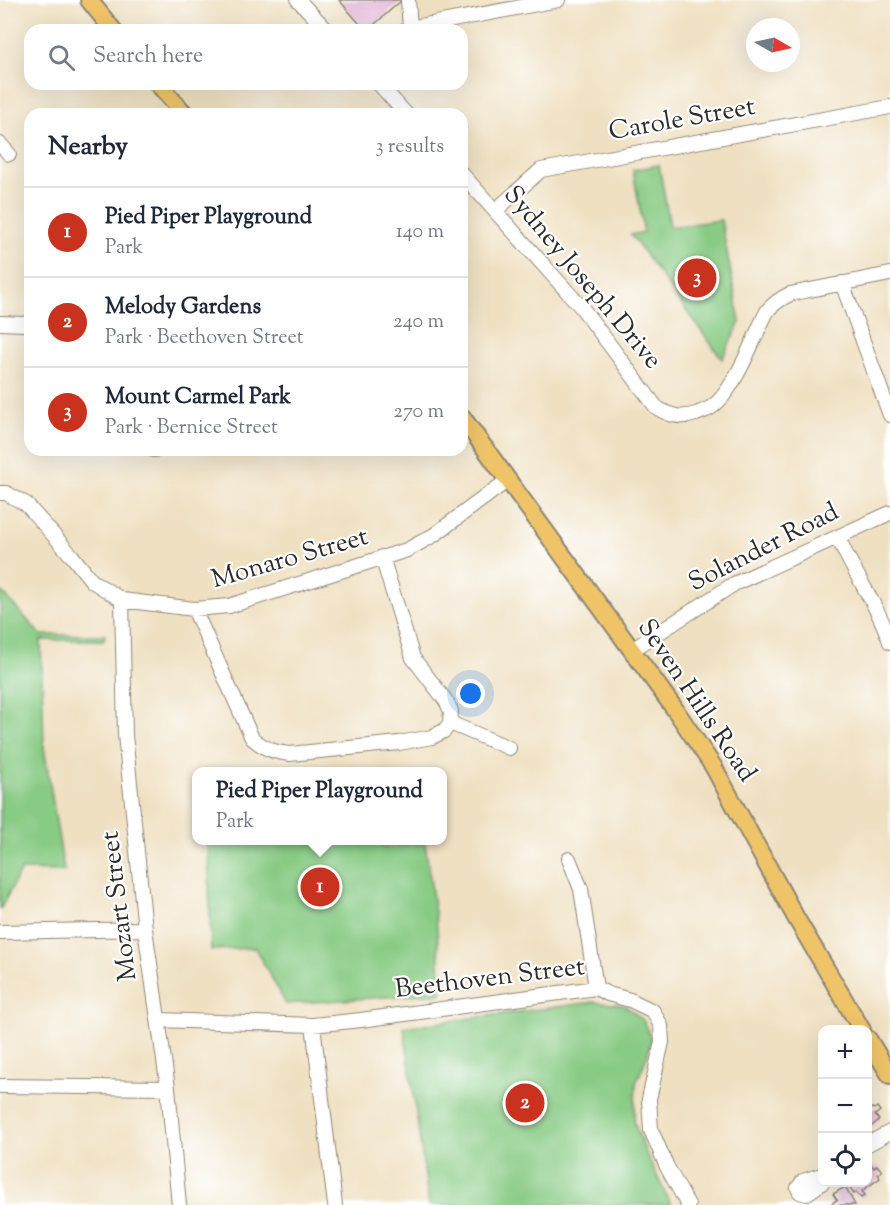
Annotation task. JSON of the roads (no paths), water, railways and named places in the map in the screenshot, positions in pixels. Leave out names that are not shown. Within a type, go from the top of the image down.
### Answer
[{"type":"main road","points":[[89,0],[108,24]]},
{"type":"main road","points":[[163,90],[180,108]]},
{"type":"main road","name":"Seven Hills Road","points":[[468,425],[632,650],[713,766],[796,918],[860,1025]]},
{"type":"main road","points":[[872,1047],[890,1075]]},
{"type":"street","points":[[298,0],[321,24]]},
{"type":"street","points":[[408,0],[408,24]]},
{"type":"street","points":[[434,24],[558,0]]},
{"type":"street","points":[[384,90],[400,108]]},
{"type":"street","name":"Carole Street","points":[[496,210],[541,170],[890,107]]},
{"type":"street","name":"Sydney Joseph Drive","points":[[468,180],[582,308],[656,407],[675,416],[693,415],[713,406],[723,396],[763,318],[778,300],[790,294],[843,283]]},
{"type":"street","points":[[890,274],[843,283],[890,416]]},
{"type":"street","points":[[0,323],[24,324]]},
{"type":"street","name":"Monaro Street","points":[[0,493],[6,493],[26,504],[92,581],[123,600],[194,609],[229,606],[407,550],[434,535],[508,480]]},
{"type":"street","name":"Solander Road","points":[[632,650],[734,584],[890,513]]},
{"type":"street","points":[[838,537],[884,624],[890,642]]},
{"type":"street","points":[[194,609],[252,738],[264,748],[290,754],[399,743],[432,737],[444,731],[450,723],[451,711],[413,658],[382,557]]},
{"type":"street","name":"Mozart Street","points":[[123,600],[125,735],[145,929],[168,1088],[179,1205]]},
{"type":"street","points":[[450,723],[509,748]]},
{"type":"street","points":[[569,859],[581,889],[596,988]]},
{"type":"street","points":[[0,932],[145,929]]},
{"type":"street","name":"Beethoven Street","points":[[158,1020],[313,1025],[596,988],[653,1011],[661,1026],[662,1042],[649,1099],[651,1130],[667,1167],[688,1205]]},
{"type":"street","points":[[313,1025],[335,1205]]},
{"type":"street","points":[[0,1086],[168,1088]]},
{"type":"street","points":[[872,1141],[890,1132]]},
{"type":"street","points":[[818,1176],[803,1181],[798,1188],[800,1192],[806,1194],[818,1186]]},
{"type":"place","name":"Mount Carmel Park","points":[[697,278]]},
{"type":"place","name":"Pied Piper Playground","points":[[320,887]]},
{"type":"place","name":"Melody Gardens","points":[[525,1103]]}]
